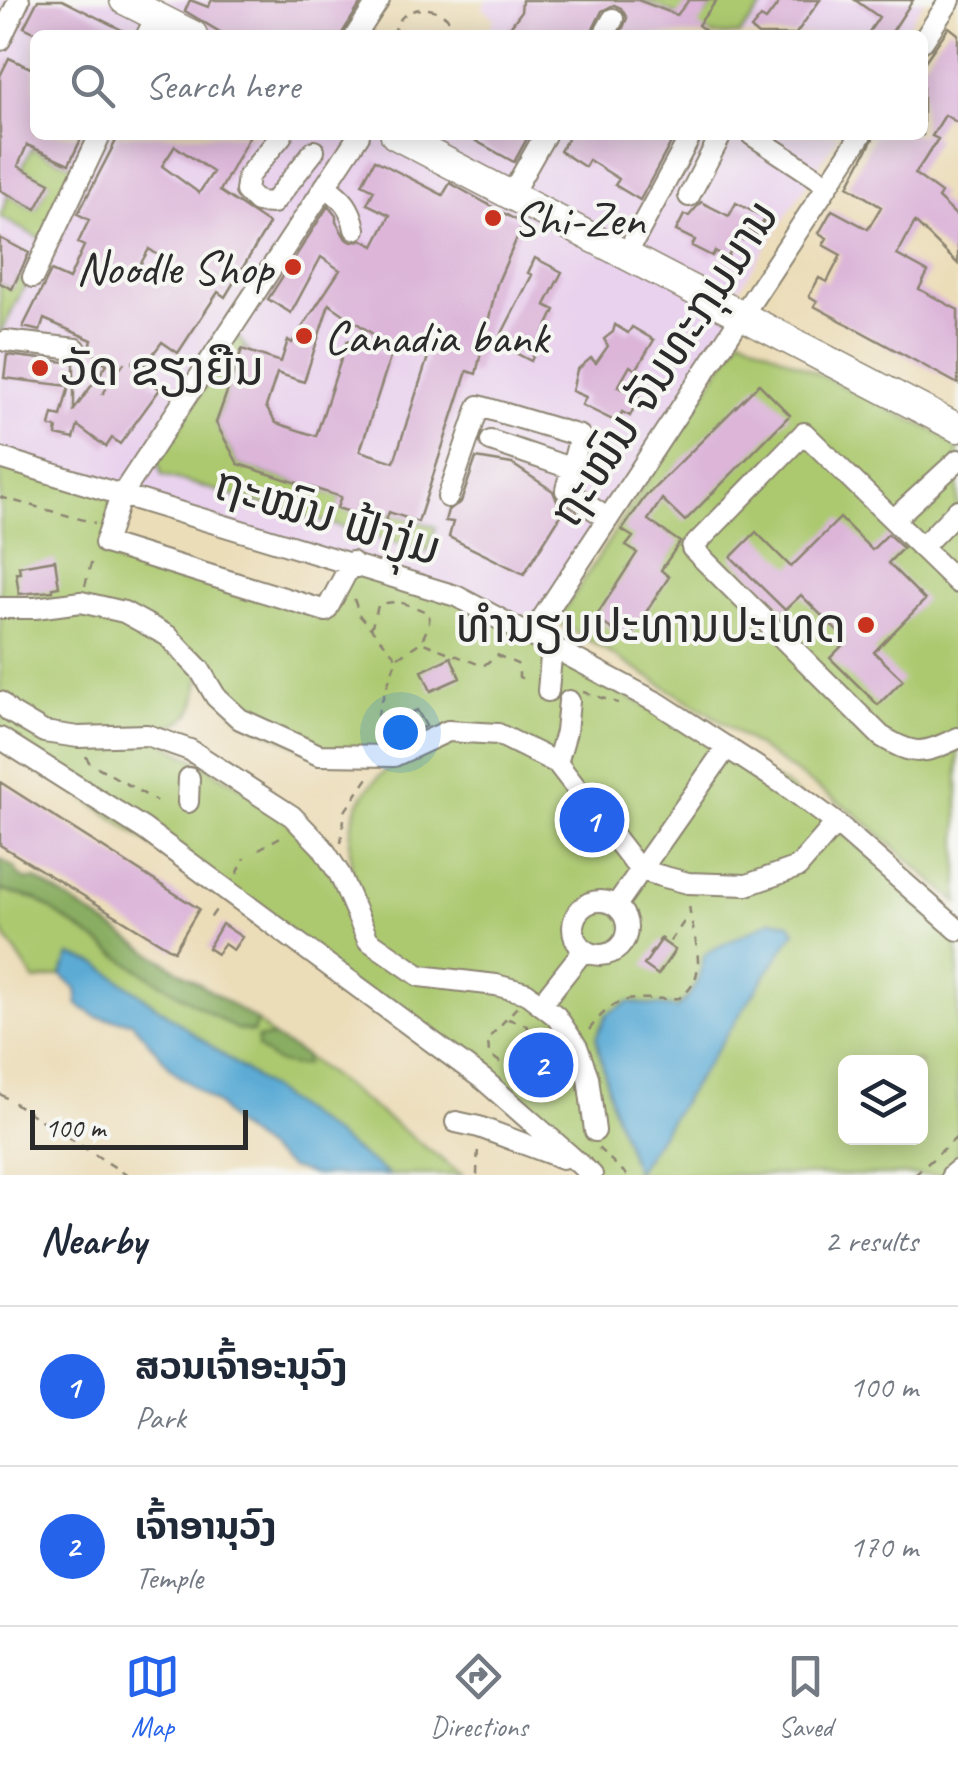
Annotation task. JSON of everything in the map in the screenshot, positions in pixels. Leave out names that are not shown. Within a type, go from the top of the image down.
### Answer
[{"type":"highway","points":[[124,0],[151,26]]},
{"type":"highway","points":[[405,140],[958,428]]},
{"type":"street","points":[[0,40],[19,0]]},
{"type":"street","points":[[359,30],[380,0]]},
{"type":"street","points":[[928,33],[950,0]]},
{"type":"street","points":[[33,277],[98,140]]},
{"type":"street","points":[[278,140],[248,176],[246,192],[257,202],[273,203],[314,151]]},
{"type":"street","points":[[349,568],[326,611],[105,543],[120,496],[356,140]]},
{"type":"street","points":[[512,195],[542,140]]},
{"type":"street","points":[[626,255],[688,140]]},
{"type":"street","points":[[689,196],[718,140]]},
{"type":"street","points":[[760,140],[828,184]]},
{"type":"street","name":"ຖະໜົນ ຈັນທະກຸມມານ","points":[[532,634],[858,140]]},
{"type":"street","points":[[326,186],[352,210],[355,229]]},
{"type":"street","points":[[6,342],[76,349]]},
{"type":"street","points":[[448,497],[479,406],[580,436],[566,490],[608,519]]},
{"type":"street","points":[[498,412],[489,448],[570,468]]},
{"type":"street","points":[[958,583],[804,434],[692,548],[882,736],[903,750],[922,754],[958,738]]},
{"type":"street","name":"ຖະໝົນ ຟ້າງຸ່ມ","points":[[0,458],[349,568],[435,587],[532,634],[658,702],[836,823],[958,930]]},
{"type":"street","points":[[894,520],[958,460]]},
{"type":"street","points":[[922,547],[958,510]]},
{"type":"street","points":[[0,608],[81,602],[124,612],[168,636],[200,670],[216,697],[240,719],[320,755],[394,756],[448,731],[498,734],[557,763],[639,869],[688,883],[746,885],[798,868],[836,823]]},
{"type":"street","points":[[548,691],[552,645]]},
{"type":"street","points":[[557,763],[569,701]]},
{"type":"street","points":[[0,702],[44,732],[78,737],[148,735],[190,750],[292,816],[340,874],[368,940],[420,976],[496,985],[526,993],[556,1016],[577,1047],[588,1077],[595,1131]]},
{"type":"street","points":[[0,738],[144,830],[276,926],[484,1080],[590,1174]]},
{"type":"street","points":[[616,904],[726,747]]},
{"type":"street","points":[[188,802],[189,778]]},
{"type":"street","points":[[592,900],[616,904],[628,919],[625,942],[607,956],[584,952],[572,935],[575,913],[592,900]]},
{"type":"street","points":[[542,1003],[584,952]]},
{"type":"street","points":[[456,1122],[546,1150],[590,1174]]},
{"type":"street","points":[[952,1175],[958,1170]]},
{"type":"path","points":[[395,30],[406,9],[426,3],[436,5],[450,16],[453,30]]},
{"type":"path","points":[[102,395],[124,362],[130,366],[138,356],[155,367]]},
{"type":"path","points":[[0,497],[102,526]]},
{"type":"path","points":[[81,602],[96,545]]},
{"type":"path","points":[[349,568],[360,616],[397,658]]},
{"type":"path","points":[[371,754],[379,708],[397,658],[421,642],[430,614],[401,601],[390,601],[378,606],[372,629]]},
{"type":"path","points":[[421,642],[483,666],[497,655],[519,664],[519,677],[548,691]]},
{"type":"path","points":[[569,701],[578,690],[634,708]]},
{"type":"path","points":[[78,737],[89,762],[156,801]]},
{"type":"path","points":[[340,874],[346,811],[364,781],[394,756]]},
{"type":"path","points":[[259,849],[280,837]]},
{"type":"path","points":[[577,1047],[604,1010],[628,998],[679,998],[692,987],[698,956],[689,915],[688,883]]},
{"type":"path","points":[[211,917],[223,901]]},
{"type":"path","points":[[648,954],[661,938],[670,943],[689,915]]},
{"type":"path","points":[[518,1004],[488,1039],[490,1054],[498,1062],[508,1068],[522,1063],[548,1028]]},
{"type":"path","points":[[508,1018],[526,1025],[538,1040]]},
{"type":"path","points":[[0,1094],[127,1175]]},
{"type":"path","points":[[477,1175],[479,1127]]},
{"type":"path","points":[[595,1131],[590,1142],[627,1175]]},
{"type":"path","points":[[915,1175],[958,1136]]},
{"type":"shaded area","points":[[0,0],[386,0],[367,30],[30,30],[30,140],[404,140],[423,150],[428,140],[835,140],[740,288],[462,168],[742,316],[532,634],[0,458]]},
{"type":"shaded area","points":[[486,0],[924,0],[905,30],[489,30],[495,18],[483,8]]},
{"type":"green space","points":[[638,0],[689,0],[705,15],[717,0],[768,0],[743,30],[698,30],[676,14]]},
{"type":"green space","points":[[32,148],[78,168],[44,241],[0,217],[8,195],[36,209],[49,183],[22,168]]},
{"type":"green space","points":[[18,278],[26,282],[0,336],[0,283],[12,289]]},
{"type":"green space","points":[[237,336],[249,351],[242,349],[216,423],[238,464],[341,497],[338,508],[385,523],[389,512],[436,527],[428,552],[162,475],[157,460]]},
{"type":"green space","points":[[741,336],[938,433],[958,449],[958,903],[857,815],[710,714],[557,621]]},
{"type":"green space","points":[[0,458],[121,496],[105,543],[326,611],[352,562],[435,587],[788,787],[958,930],[958,1170],[952,1175],[592,1175],[484,1080],[0,738]],"holes":[[[200,672],[240,719],[319,755],[396,763],[368,789],[354,816],[350,847],[353,884],[292,816],[149,734],[189,714]]]},
{"type":"green space","points":[[0,859],[16,869],[17,874],[27,880],[36,879],[257,1021],[253,1032],[236,1029],[131,965],[36,899],[0,890]]},
{"type":"green space","points":[[0,890],[36,899],[131,965],[236,1029],[252,1032],[257,1021],[273,1037],[258,1039],[304,1065],[305,1056],[462,1175],[389,1175],[71,955],[61,975],[35,981],[0,928]]},
{"type":"green space","points":[[273,1037],[305,1056],[305,1065],[279,1062],[258,1047],[258,1038]]},
{"type":"water","points":[[771,920],[789,923],[795,931],[636,1172],[612,1106],[596,1037],[607,1014],[629,1002],[677,1008],[696,984],[704,955]]},
{"type":"water","points":[[70,955],[98,964],[389,1175],[315,1175],[290,1168],[174,1072],[132,1022],[97,1017],[78,1005],[76,989],[61,975]]},
{"type":"building","points":[[38,0],[62,0],[122,30],[30,30],[24,27]]},
{"type":"building","points":[[190,0],[208,7],[212,0],[363,0],[344,30],[217,30],[185,11]]},
{"type":"building","points":[[522,0],[638,0],[677,15],[689,0],[717,0],[698,25],[704,30],[622,30],[627,18],[614,5],[602,11],[592,30],[508,30],[521,12]]},
{"type":"building","points":[[781,0],[820,0],[799,30],[751,29],[761,17],[766,20]]},
{"type":"building","points":[[855,0],[913,0],[893,30],[870,30],[879,17]]},
{"type":"building","points":[[949,27],[958,34],[958,123],[945,115],[932,136],[938,139],[915,174],[941,193],[938,198],[958,217],[958,264],[915,222],[897,255],[928,272],[919,289],[958,310],[958,384],[814,306],[817,301],[809,296],[819,278],[827,282],[841,255],[823,245],[827,238],[819,233],[832,210],[868,229],[881,207],[848,186],[872,140],[928,140],[928,57]]},
{"type":"building","points":[[9,58],[30,68],[30,140],[81,140],[69,164],[27,145],[18,166],[50,183],[36,209],[0,190],[0,76]]},
{"type":"building","points":[[116,140],[247,140],[220,191],[269,224],[225,297],[218,292],[178,353],[162,342],[147,362],[139,374],[160,389],[120,444],[112,438],[106,447],[78,426],[74,439],[56,435],[57,428],[50,426],[53,414],[61,416],[69,386],[4,378],[7,355],[74,363],[74,410],[107,364],[103,357],[89,352],[92,340],[44,319],[40,331],[23,327],[51,271],[69,279],[84,246],[78,243],[89,220],[78,214]],"holes":[[[175,146],[213,172],[199,193],[162,166]],[[149,249],[170,263],[159,281],[136,272]]]},
{"type":"building","points":[[474,140],[526,140],[514,162]]},
{"type":"building","points":[[567,140],[672,140],[640,200],[615,185],[619,179],[589,160],[585,167],[560,151]]},
{"type":"building","points":[[375,160],[443,195],[450,183],[523,224],[497,284],[476,374],[467,371],[418,522],[389,512],[385,523],[337,508],[341,497],[238,464],[216,423],[242,349],[281,362],[288,340],[292,343],[340,270],[321,257],[291,313],[268,299],[328,206],[346,239],[363,240],[374,246],[390,215],[367,204],[374,190],[362,184]],"holes":[[[329,304],[393,348],[395,344],[428,357],[394,462],[360,451],[391,355],[347,341],[316,436],[276,423],[266,407],[277,373],[304,382]]]},
{"type":"building","points":[[701,202],[729,216],[736,203],[765,218],[757,234],[749,230],[743,240],[738,237],[727,258],[715,251],[712,256],[692,246],[695,240],[676,231],[684,215],[689,216]]},
{"type":"building","points":[[0,238],[29,253],[12,289],[0,283]]},
{"type":"building","points":[[535,258],[562,272],[545,305],[555,310],[531,361],[497,343],[532,275],[528,273]]},
{"type":"building","points":[[615,325],[628,333],[632,327],[654,340],[636,370],[630,366],[618,387],[639,397],[630,416],[622,412],[617,422],[582,405],[586,397],[572,391],[577,370],[591,358],[596,363],[608,346],[604,339]]},
{"type":"building","points":[[759,384],[790,415],[685,521],[662,499],[648,520],[680,542],[661,570],[669,577],[628,640],[595,618],[637,553],[626,546],[633,537],[622,530],[645,497]]},
{"type":"building","points":[[476,458],[512,464],[553,491],[557,501],[566,507],[524,574],[449,537],[453,522],[445,521],[448,510],[461,502]]},
{"type":"building","name":"ທຳນຽບປະທານປະເທດ","points":[[840,518],[872,550],[888,534],[903,548],[888,563],[925,600],[874,652],[903,680],[878,705],[830,658],[847,641],[801,595],[785,610],[731,557],[756,532],[791,567]]},
{"type":"building","points":[[55,560],[59,587],[19,594],[19,566]]},
{"type":"building","points":[[451,657],[460,678],[431,691],[422,671]]},
{"type":"building","points":[[417,710],[426,726],[405,736],[396,719]]},
{"type":"building","points":[[0,782],[199,909],[174,951],[0,845]]},
{"type":"building","points":[[222,924],[242,937],[233,950],[224,944],[217,954],[208,948]]},
{"type":"building","points":[[661,940],[675,950],[658,975],[644,965]]},
{"type":"place","name":"Shi-Zen","points":[[493,218]]},
{"type":"place","name":"Noodle Shop","points":[[293,267]]},
{"type":"place","name":"Canadia bank","points":[[304,336]]},
{"type":"place","name":"ວັດ ຂຽງຍືນ","points":[[40,368]]},
{"type":"place","name":"ທຳນຽບປະທານປະເທດ","points":[[866,625]]},
{"type":"place","name":"ສວນເຈົ້າອະນຸວົງ","points":[[592,820]]},
{"type":"place","name":"ເຈົ້າອານຸວົງ","points":[[541,1065]]}]
